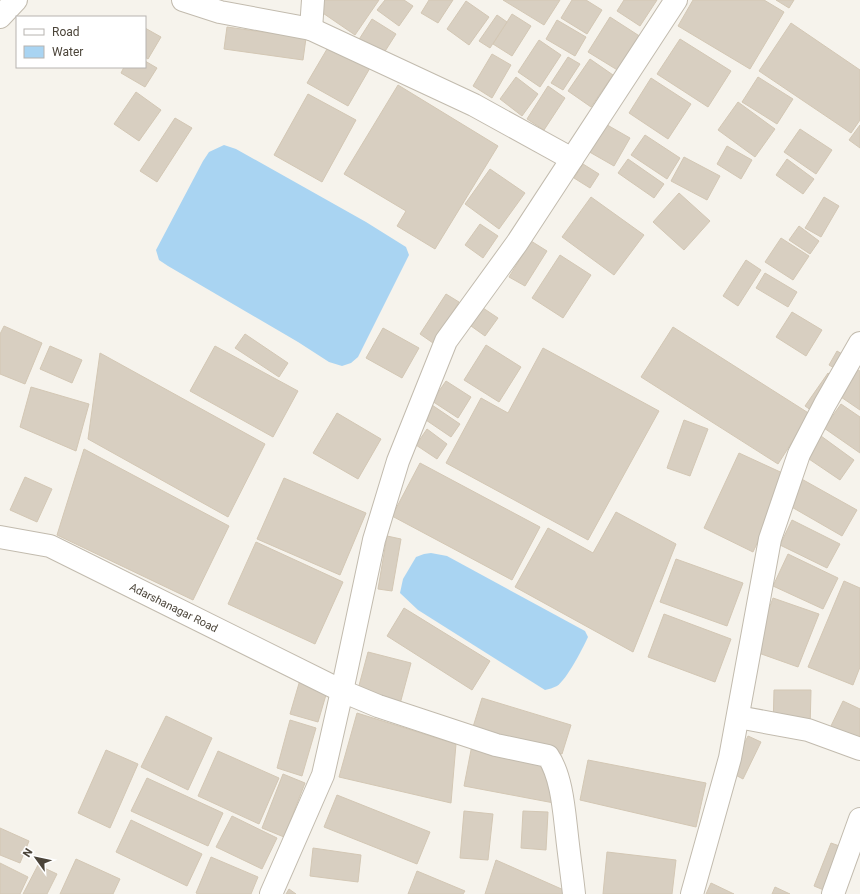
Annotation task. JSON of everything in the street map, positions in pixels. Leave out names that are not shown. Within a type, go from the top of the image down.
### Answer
[{"type":"street","points":[[0,16],[16,0]]},
{"type":"street","points":[[183,0],[220,12],[311,29],[474,105],[572,159]]},
{"type":"street","points":[[311,29],[313,0]]},
{"type":"street","points":[[271,894],[323,775],[374,540],[398,461],[446,341],[517,243],[676,0]]},
{"type":"street","points":[[692,894],[730,758],[770,539],[799,454],[825,404],[860,344]]},
{"type":"street","name":"Adarshanagar Road","points":[[0,537],[50,546],[342,691],[378,706],[496,745],[548,756],[557,776],[563,806],[574,894]]},
{"type":"street","points":[[738,717],[808,730],[860,749]]},
{"type":"street","points":[[833,894],[860,819]]},
{"type":"water","points":[[224,145],[236,149],[366,222],[406,247],[409,255],[358,357],[351,363],[342,366],[329,362],[298,342],[159,260],[156,250],[203,161],[209,152]]},
{"type":"water","points":[[431,553],[447,556],[585,631],[588,637],[574,663],[557,686],[545,690],[418,610],[400,593],[403,579],[416,557]]},
{"type":"building","points":[[318,0],[379,0],[355,35],[314,7]]},
{"type":"building","points":[[385,0],[404,0],[413,6],[399,26],[377,10]]},
{"type":"building","points":[[429,0],[453,0],[438,23],[421,13]]},
{"type":"building","points":[[503,0],[560,0],[544,25]]},
{"type":"building","points":[[572,0],[586,0],[602,10],[587,34],[561,18]]},
{"type":"building","points":[[624,0],[657,0],[640,26],[617,11]]},
{"type":"building","points":[[693,0],[764,0],[784,12],[750,69],[678,26]]},
{"type":"building","points":[[776,0],[794,0],[789,8]]},
{"type":"building","points":[[466,1],[489,17],[469,45],[447,29]]},
{"type":"building","points":[[512,14],[531,26],[512,56],[493,44]]},
{"type":"building","points":[[497,15],[507,22],[490,48],[479,41]]},
{"type":"building","points":[[610,17],[641,37],[619,71],[588,52]]},
{"type":"building","points":[[372,19],[396,34],[382,56],[358,41]]},
{"type":"building","points":[[557,20],[586,37],[575,56],[546,39]]},
{"type":"building","points":[[791,23],[860,70],[860,120],[851,133],[759,71]]},
{"type":"building","points":[[227,27],[306,38],[303,60],[224,49]]},
{"type":"building","points":[[146,29],[161,37],[148,59],[146,58]]},
{"type":"building","points":[[680,39],[731,71],[708,107],[657,74]]},
{"type":"building","points":[[539,40],[561,55],[540,87],[518,72]]},
{"type":"building","points":[[330,44],[370,68],[348,106],[307,83]]},
{"type":"building","points":[[492,54],[511,65],[492,98],[473,86]]},
{"type":"building","points":[[568,57],[580,64],[563,90],[551,83]]},
{"type":"building","points":[[590,59],[613,75],[591,107],[568,91]]},
{"type":"building","points":[[146,62],[157,68],[145,87],[121,73],[124,68],[146,68]]},
{"type":"building","points":[[516,77],[538,94],[522,116],[500,99]]},
{"type":"building","points":[[758,77],[793,99],[777,124],[742,102]]},
{"type":"building","points":[[651,78],[691,104],[668,139],[629,113]]},
{"type":"building","points":[[398,85],[498,146],[435,249],[397,226],[406,211],[344,174]]},
{"type":"building","points":[[548,86],[565,98],[544,130],[527,119]]},
{"type":"building","points":[[136,92],[161,110],[139,141],[114,124]]},
{"type":"building","points":[[308,94],[356,120],[322,182],[274,155]]},
{"type":"building","points":[[738,102],[775,129],[755,157],[718,130]]},
{"type":"building","points":[[175,118],[192,128],[157,182],[140,171]]},
{"type":"building","points":[[602,122],[630,138],[614,166],[586,150]]},
{"type":"building","points":[[860,125],[860,148],[849,140]]},
{"type":"building","points":[[800,129],[832,150],[816,174],[784,152]]},
{"type":"building","points":[[645,135],[680,158],[667,179],[631,155]]},
{"type":"building","points":[[727,146],[752,160],[741,179],[717,164]]},
{"type":"building","points":[[684,157],[720,176],[707,200],[671,181]]},
{"type":"building","points":[[628,159],[664,184],[654,198],[618,173]]},
{"type":"building","points":[[787,159],[814,179],[803,194],[776,175]]},
{"type":"building","points":[[583,164],[599,174],[590,188],[574,178]]},
{"type":"building","points":[[490,169],[525,193],[499,229],[465,204]]},
{"type":"building","points":[[679,193],[710,221],[684,250],[653,222]]},
{"type":"building","points":[[591,197],[644,235],[614,275],[562,237]]},
{"type":"building","points":[[824,197],[839,206],[821,237],[805,228]]},
{"type":"building","points":[[480,224],[498,236],[483,258],[465,245]]},
{"type":"building","points":[[799,226],[819,241],[810,254],[789,240]]},
{"type":"building","points":[[781,238],[809,256],[793,280],[765,262]]},
{"type":"building","points":[[531,241],[547,251],[525,286],[509,277]]},
{"type":"building","points":[[560,255],[591,275],[563,318],[532,298]]},
{"type":"building","points":[[746,260],[761,270],[738,306],[723,296]]},
{"type":"building","points":[[765,273],[797,292],[788,307],[756,288]]},
{"type":"building","points":[[446,294],[459,302],[433,343],[420,334]]},
{"type":"building","points":[[483,308],[498,318],[485,336],[471,326]]},
{"type":"building","points":[[792,312],[822,330],[806,356],[776,337]]},
{"type":"building","points":[[4,326],[42,343],[25,384],[0,374],[0,334]]},
{"type":"building","points":[[673,327],[810,414],[778,464],[641,377]]},
{"type":"building","points":[[383,328],[419,348],[402,378],[366,358]]},
{"type":"building","points":[[245,334],[288,363],[279,377],[235,348]]},
{"type":"building","points":[[486,345],[521,367],[499,402],[464,380]]},
{"type":"building","points":[[50,346],[82,360],[72,383],[40,369]]},
{"type":"building","points":[[215,346],[298,391],[273,437],[190,391]]},
{"type":"building","points":[[543,348],[659,411],[588,540],[446,463],[481,398],[508,413]]},
{"type":"building","points":[[837,351],[849,358],[841,372],[829,365]]},
{"type":"building","points":[[100,353],[265,444],[228,517],[88,439]]},
{"type":"building","points":[[856,369],[860,371],[860,410],[838,395]]},
{"type":"building","points":[[828,373],[837,380],[815,413],[805,406]]},
{"type":"building","points":[[446,381],[471,397],[458,418],[432,401]]},
{"type":"building","points":[[31,387],[89,404],[76,451],[20,427]]},
{"type":"building","points":[[841,404],[860,417],[860,453],[824,428]]},
{"type":"building","points":[[432,405],[460,424],[451,437],[423,418]]},
{"type":"building","points":[[337,413],[381,439],[358,479],[313,453]]},
{"type":"building","points":[[684,420],[708,429],[690,476],[667,468]]},
{"type":"building","points":[[427,429],[447,444],[437,459],[416,445]]},
{"type":"building","points":[[821,436],[854,460],[840,480],[806,457]]},
{"type":"building","points":[[84,449],[229,526],[193,600],[57,535]]},
{"type":"building","points":[[739,453],[789,476],[753,552],[704,528]]},
{"type":"building","points":[[420,463],[540,527],[512,580],[392,516]]},
{"type":"building","points":[[25,477],[52,489],[37,522],[10,510]]},
{"type":"building","points":[[798,477],[857,510],[842,536],[783,502]]},
{"type":"building","points":[[284,478],[366,513],[340,575],[257,539]]},
{"type":"building","points":[[616,512],[676,544],[633,652],[515,587],[548,528],[593,553]]},
{"type":"building","points":[[792,520],[840,544],[827,568],[780,545]]},
{"type":"building","points":[[387,536],[401,539],[392,591],[378,589]]},
{"type":"building","points":[[256,542],[343,582],[315,644],[228,604]]},
{"type":"building","points":[[788,554],[838,578],[823,609],[773,586]]},
{"type":"building","points":[[676,559],[743,583],[727,626],[660,602]]},
{"type":"building","points":[[844,581],[860,588],[860,667],[853,685],[808,667]]},
{"type":"building","points":[[773,598],[819,614],[798,667],[753,651]]},
{"type":"building","points":[[404,608],[490,661],[472,690],[387,636]]},
{"type":"building","points":[[664,614],[731,639],[715,682],[648,657]]},
{"type":"building","points":[[368,652],[411,663],[400,704],[357,693]]},
{"type":"building","points":[[300,680],[328,688],[318,722],[290,714]]},
{"type":"building","points":[[774,690],[811,690],[810,730],[773,729]]},
{"type":"building","points":[[482,698],[571,725],[562,754],[473,727]]},
{"type":"building","points":[[843,701],[860,709],[860,743],[830,728]]},
{"type":"building","points":[[357,713],[456,744],[451,803],[339,777]]},
{"type":"building","points":[[166,716],[212,738],[188,790],[141,767]]},
{"type":"building","points":[[290,720],[316,728],[302,776],[277,768]]},
{"type":"building","points":[[748,736],[761,742],[743,779],[730,772]]},
{"type":"building","points":[[472,745],[545,759],[554,803],[464,786]]},
{"type":"building","points":[[106,750],[138,764],[110,828],[78,813]]},
{"type":"building","points":[[218,751],[279,778],[259,824],[198,796]]},
{"type":"building","points":[[588,760],[706,783],[696,827],[580,800]]},
{"type":"building","points":[[283,774],[305,783],[284,837],[262,828]]},
{"type":"building","points":[[147,778],[223,813],[208,846],[131,811]]},
{"type":"building","points":[[337,795],[430,832],[417,864],[324,827]]},
{"type":"building","points":[[464,811],[493,814],[488,860],[460,858]]},
{"type":"building","points":[[523,811],[548,812],[546,850],[521,848]]},
{"type":"building","points":[[232,816],[277,838],[262,869],[216,847]]},
{"type":"building","points":[[131,820],[202,854],[187,886],[116,852]]},
{"type":"building","points":[[0,828],[29,841],[20,863],[0,855]]},
{"type":"building","points":[[831,843],[848,849],[831,893],[814,886]]},
{"type":"building","points":[[313,848],[361,855],[358,882],[310,876]]},
{"type":"building","points":[[607,852],[676,860],[672,894],[603,894]]},
{"type":"building","points":[[211,857],[258,877],[251,894],[196,893]]},
{"type":"building","points":[[76,859],[120,879],[113,894],[60,894]]},
{"type":"building","points":[[496,860],[566,891],[566,894],[485,894]]},
{"type":"building","points":[[0,863],[28,877],[20,894],[0,894]]},
{"type":"building","points":[[38,865],[57,874],[47,894],[23,894]]},
{"type":"building","points":[[417,871],[465,891],[463,894],[408,894]]},
{"type":"building","points":[[711,883],[734,894],[706,894]]},
{"type":"building","points":[[775,887],[790,894],[772,894]]},
{"type":"building","points":[[289,889],[296,894],[286,894]]}]
